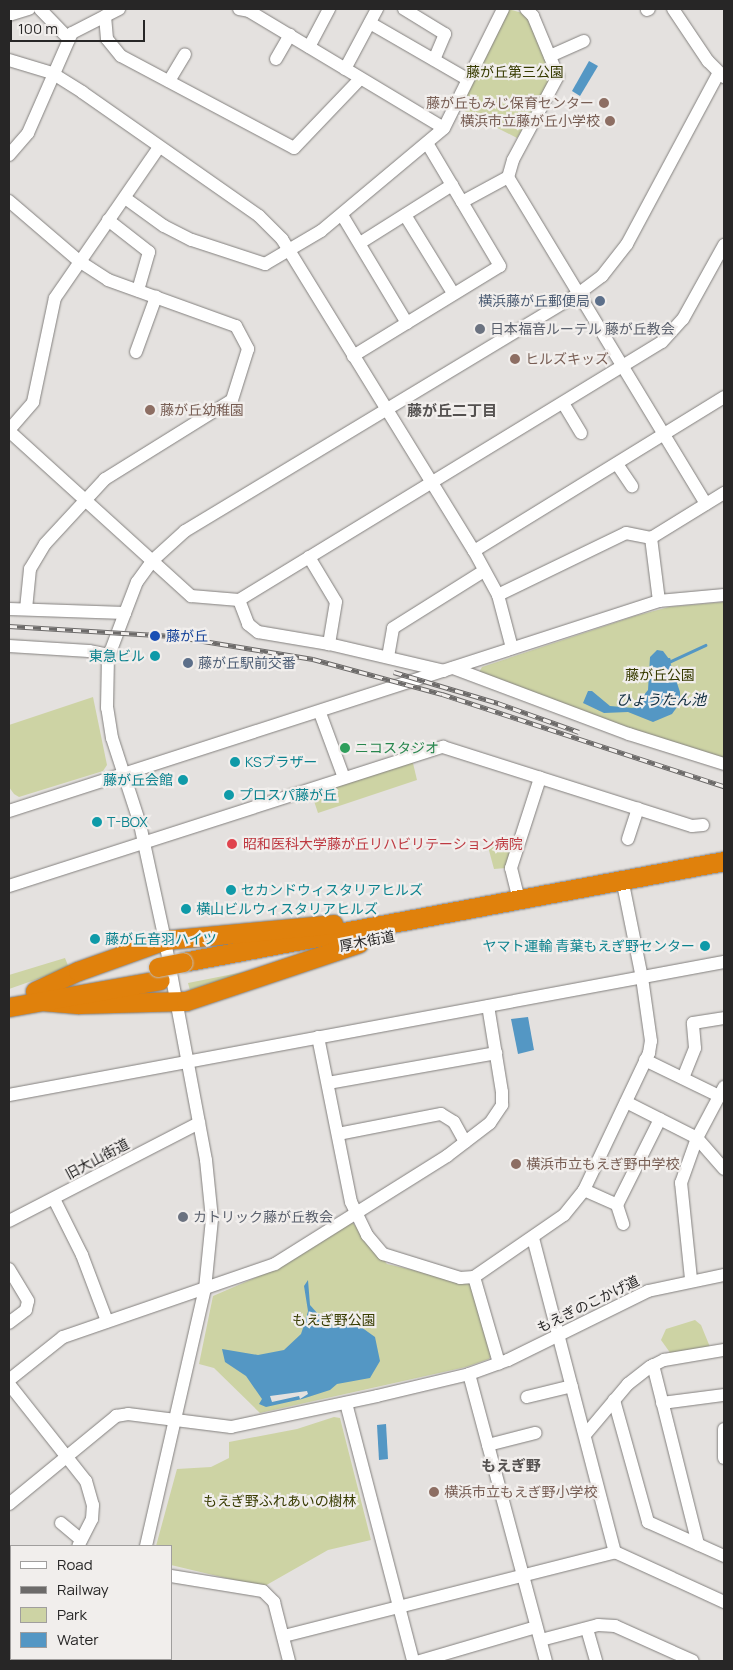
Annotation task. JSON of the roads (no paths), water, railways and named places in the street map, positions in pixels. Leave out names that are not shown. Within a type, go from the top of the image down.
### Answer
[{"type":"highway","name":"厚木街道","points":[[9,1007],[39,996],[184,969],[375,928],[724,861]]},
{"type":"highway","name":"厚木街道","points":[[184,969],[359,943],[624,889],[724,871]]},
{"type":"highway","points":[[39,996],[78,972],[165,940],[330,924],[375,928]]},
{"type":"highway","points":[[39,996],[78,1004],[177,1002],[359,943]]},
{"type":"highway","name":"厚木街道","points":[[9,996],[39,996]]},
{"type":"street","points":[[9,15],[29,9]]},
{"type":"street","points":[[40,9],[69,39]]},
{"type":"street","points":[[9,155],[28,133],[52,73],[72,33],[119,9]]},
{"type":"street","points":[[239,9],[249,11],[444,128]]},
{"type":"street","points":[[309,47],[328,9]]},
{"type":"street","points":[[345,69],[378,9]]},
{"type":"street","points":[[404,9],[445,34],[434,60]]},
{"type":"street","points":[[125,198],[164,226],[215,249],[265,264],[342,215],[444,128],[502,9]]},
{"type":"street","points":[[462,202],[508,177],[513,160],[558,76],[533,16],[526,9]]},
{"type":"street","points":[[146,1545],[204,1289],[212,1219],[200,1122],[165,940],[144,842],[106,708],[109,655],[137,582],[152,561],[186,531],[578,294],[602,276],[627,244],[721,76],[673,9]]},
{"type":"street","points":[[105,16],[111,47],[122,56],[294,148],[360,79]]},
{"type":"street","points":[[370,23],[467,79]]},
{"type":"street","points":[[276,60],[290,35]]},
{"type":"street","points":[[550,56],[584,41]]},
{"type":"street","points":[[169,81],[185,54]]},
{"type":"street","points":[[9,60],[52,73],[259,216],[289,250],[474,551],[498,595],[512,648]]},
{"type":"street","points":[[353,356],[500,266],[427,143]]},
{"type":"street","points":[[159,147],[55,298],[34,402],[9,431],[191,596],[239,600],[662,342],[683,319],[724,245]]},
{"type":"street","points":[[508,177],[706,504]]},
{"type":"street","points":[[360,242],[452,185]]},
{"type":"street","points":[[9,202],[79,261],[108,280],[236,326],[248,349],[232,400],[105,479],[37,554],[28,578],[26,610]]},
{"type":"street","points":[[342,215],[407,323]]},
{"type":"street","points":[[405,215],[454,293]]},
{"type":"street","points":[[108,220],[149,252],[138,290]]},
{"type":"street","points":[[136,352],[156,297]]},
{"type":"street","points":[[474,551],[664,436],[724,396]]},
{"type":"street","points":[[563,403],[581,433]]},
{"type":"street","points":[[617,464],[632,486]]},
{"type":"street","points":[[498,595],[626,533],[651,538],[724,493]]},
{"type":"street","points":[[651,538],[659,601]]},
{"type":"street","points":[[309,557],[336,602],[329,644]]},
{"type":"street","points":[[388,657],[393,628],[484,572]]},
{"type":"street","points":[[9,808],[320,713],[659,601],[724,595]]},
{"type":"street","points":[[239,600],[248,624],[258,632],[329,644],[448,670],[629,734],[724,764]]},
{"type":"street","points":[[9,609],[125,613]]},
{"type":"street","points":[[9,646],[89,651],[109,655]]},
{"type":"street","points":[[320,713],[344,778]]},
{"type":"street","points":[[9,886],[443,747],[692,826],[704,825]]},
{"type":"street","points":[[519,900],[512,868],[540,778]]},
{"type":"street","points":[[628,839],[638,809]]},
{"type":"street","points":[[318,1037],[351,1202],[367,1235],[383,1254],[460,1278],[474,1277],[534,1238],[564,1215],[584,1190],[645,1060],[651,1041],[642,978],[624,889]]},
{"type":"street","points":[[9,1095],[724,962]]},
{"type":"street","points":[[9,1380],[63,1337],[274,1264],[465,1142],[497,1117],[502,1106],[488,1006]]},
{"type":"street","points":[[683,1078],[695,1048],[693,1023],[724,1018]]},
{"type":"street","points":[[328,1083],[496,1053]]},
{"type":"street","points":[[645,1060],[683,1078],[722,1091],[697,1138],[683,1171],[680,1193],[691,1280]]},
{"type":"street","points":[[626,1102],[697,1138],[724,1169]]},
{"type":"street","points":[[338,1134],[440,1114],[454,1122],[465,1142]]},
{"type":"street","points":[[623,1224],[617,1205],[660,1119]]},
{"type":"street","name":"旧大山街道","points":[[9,1221],[200,1122]]},
{"type":"street","points":[[584,1190],[617,1205]]},
{"type":"street","points":[[54,1198],[82,1254],[108,1321]]},
{"type":"street","points":[[534,1238],[615,1552]]},
{"type":"street","points":[[9,1270],[28,1302],[26,1310],[9,1323]]},
{"type":"street","name":"もえぎのこかげ道","points":[[9,1504],[116,1416],[128,1414],[231,1428],[346,1403],[469,1374],[499,1363],[648,1291],[691,1280],[724,1275]]},
{"type":"street","points":[[474,1277],[499,1363]]},
{"type":"street","points":[[585,1435],[614,1400],[653,1365],[664,1360],[724,1350]]},
{"type":"street","points":[[653,1365],[698,1544]]},
{"type":"street","points":[[469,1374],[546,1661]]},
{"type":"street","points":[[9,1384],[86,1481],[93,1505],[90,1527],[79,1543],[61,1523]]},
{"type":"street","points":[[527,1397],[572,1386]]},
{"type":"street","points":[[662,1404],[724,1395]]},
{"type":"street","points":[[614,1400],[648,1522],[724,1556]]},
{"type":"street","points":[[346,1403],[413,1661]]},
{"type":"street","points":[[724,1429],[724,1458]]},
{"type":"street","points":[[488,1445],[535,1433]]},
{"type":"street","points":[[284,1636],[615,1552],[724,1602]]},
{"type":"street","points":[[172,1576],[264,1591],[274,1602],[289,1661]]},
{"type":"street","points":[[541,1640],[587,1629],[615,1626],[693,1661]]},
{"type":"street","points":[[420,1661],[536,1627]]},
{"type":"street","points":[[587,1629],[596,1661]]},
{"type":"water","points":[[589,61],[598,66],[580,96],[572,91]]},
{"type":"water","name":"ひょうたん池","points":[[657,650],[663,651],[669,659],[680,692],[680,703],[672,714],[653,722],[628,712],[604,713],[583,703],[588,691],[592,691],[610,706],[633,708],[648,690],[650,657]]},
{"type":"water","points":[[528,1017],[534,1050],[518,1054],[511,1019]]},
{"type":"water","points":[[308,1280],[310,1305],[318,1314],[361,1327],[375,1337],[380,1361],[370,1378],[337,1384],[330,1390],[302,1399],[266,1407],[259,1404],[262,1399],[246,1376],[225,1362],[222,1349],[258,1355],[284,1350],[301,1334],[308,1311],[304,1286]]},
{"type":"water","points":[[386,1424],[388,1459],[379,1460],[377,1425]]},
{"type":"waterway","points":[[669,659],[669,662],[705,645]]},
{"type":"railway","points":[[9,626],[173,636],[313,659],[442,694],[724,786]]},
{"type":"railway","points":[[394,672],[498,703],[579,732]]},
{"type":"place","name":"藤が丘もみじ保育センター","points":[[604,103]]},
{"type":"place","name":"横浜市立藤が丘小学校","points":[[610,121]]},
{"type":"place","name":"横浜藤が丘郵便局","points":[[600,301]]},
{"type":"place","name":"日本福音ルーテル 藤が丘教会","points":[[480,329]]},
{"type":"place","name":"ヒルズキッズ","points":[[515,359]]},
{"type":"place","name":"藤が丘幼稚園","points":[[150,410]]},
{"type":"place","name":"藤が丘","points":[[155,636]]},
{"type":"place","name":"東急ビル","points":[[155,656]]},
{"type":"place","name":"藤が丘駅前交番","points":[[188,663]]},
{"type":"place","name":"ニコスタジオ","points":[[345,748]]},
{"type":"place","name":"KSブラザー","points":[[235,762]]},
{"type":"place","name":"藤が丘会館","points":[[183,780]]},
{"type":"place","name":"プロスパ藤が丘","points":[[229,795]]},
{"type":"place","name":"T-BOX","points":[[97,822]]},
{"type":"place","name":"昭和医科大学藤が丘リハビリテーション病院","points":[[232,844]]},
{"type":"place","name":"セカンドウィスタリアヒルズ","points":[[231,890]]},
{"type":"place","name":"横山ビルウィスタリアヒルズ","points":[[186,909]]},
{"type":"place","name":"藤が丘音羽ハイツ","points":[[95,939]]},
{"type":"place","name":"ヤマト運輸 青葉もえぎ野センター","points":[[705,946]]},
{"type":"place","name":"横浜市立もえぎ野中学校","points":[[516,1164]]},
{"type":"place","name":"カトリック藤が丘教会","points":[[183,1217]]},
{"type":"place","name":"横浜市立もえぎ野小学校","points":[[434,1492]]},
{"type":"district","name":"藤が丘二丁目","points":[[452,411]]},
{"type":"district","name":"もえぎ野","points":[[511,1466]]},
{"type":"park label","name":"藤が丘第三公園","points":[[515,72]]},
{"type":"park label","name":"藤が丘公園","points":[[660,675]]},
{"type":"park label","name":"もえぎ野公園","points":[[334,1320]]},
{"type":"park label","name":"もえぎ野ふれあいの樹林","points":[[280,1501]]}]
